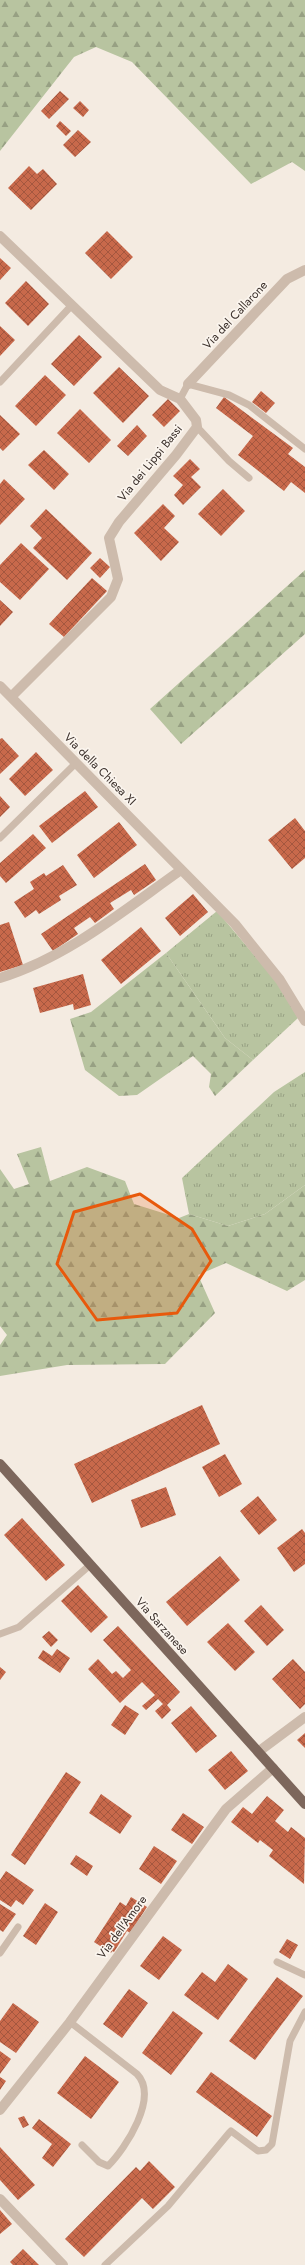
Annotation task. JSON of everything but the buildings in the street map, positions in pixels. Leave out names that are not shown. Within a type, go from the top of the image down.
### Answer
[{"type":"main road","name":"Via Sarzanese","points":[[0,1464],[305,1804]]},
{"type":"street","name":"Via dei Lippi Bassi","points":[[0,236],[160,390],[180,400],[196,420],[197,427],[119,522],[109,538],[118,578],[111,597],[11,697]]},
{"type":"street","name":"Via del Callarone","points":[[188,384],[287,279],[305,270]]},
{"type":"street","name":"Via della Chiesa XI","points":[[0,686],[235,924],[280,980],[305,1021]]},
{"type":"street","points":[[0,978],[18,972],[81,940],[181,870]]},
{"type":"street","points":[[258,1752],[305,1717]]},
{"type":"street","name":"Via dell'Amore","points":[[0,2110],[70,2022],[226,1808],[273,1768]]},
{"type":"street","points":[[0,2199],[63,2265]]},
{"type":"lane","points":[[0,382],[72,305]]},
{"type":"lane","points":[[180,400],[188,384],[229,395],[249,405],[305,450]]},
{"type":"lane","points":[[197,427],[249,478]]},
{"type":"lane","points":[[0,838],[76,763]]},
{"type":"lane","points":[[0,1634],[20,1626],[90,1565]]},
{"type":"lane","points":[[0,1953],[18,1927]]},
{"type":"lane","points":[[277,1962],[305,1975]]},
{"type":"lane","points":[[105,2265],[168,2206],[229,2133],[231,2132],[258,2151],[266,2150],[272,2144],[290,2041],[305,2012]]},
{"type":"lane","points":[[70,2022],[137,2074],[142,2079],[144,2088],[143,2104],[136,2126],[116,2157],[108,2166],[99,2162],[82,2145]]},
{"type":"highlighted area","points":[[140,1194],[192,1229],[211,1261],[177,1313],[97,1320],[57,1264],[74,1212]]},
{"type":"green space","points":[[0,0],[305,0],[305,171],[292,162],[251,184],[132,62],[96,47],[74,57],[0,151]]},
{"type":"green space","points":[[305,570],[305,634],[181,744],[150,709]]},
{"type":"green space","points":[[217,911],[276,981],[298,1018],[253,1060],[225,1038],[166,953]]},
{"type":"green space","points":[[166,953],[225,1038],[253,1060],[215,1096],[209,1087],[211,1074],[193,1056],[137,1095],[119,1096],[85,1070],[70,1019],[91,1012]]},
{"type":"green space","points":[[305,1072],[305,1185],[265,1214],[228,1226],[189,1214],[182,1178],[274,1092]]},
{"type":"green space","points":[[41,1147],[50,1181],[87,1167],[125,1181],[134,1204],[179,1218],[189,1214],[228,1226],[265,1214],[305,1185],[305,1280],[287,1291],[226,1263],[198,1275],[215,1313],[165,1364],[67,1365],[0,1376],[0,1345],[7,1335],[0,1326],[0,1169],[14,1189],[29,1184],[17,1154]]}]
